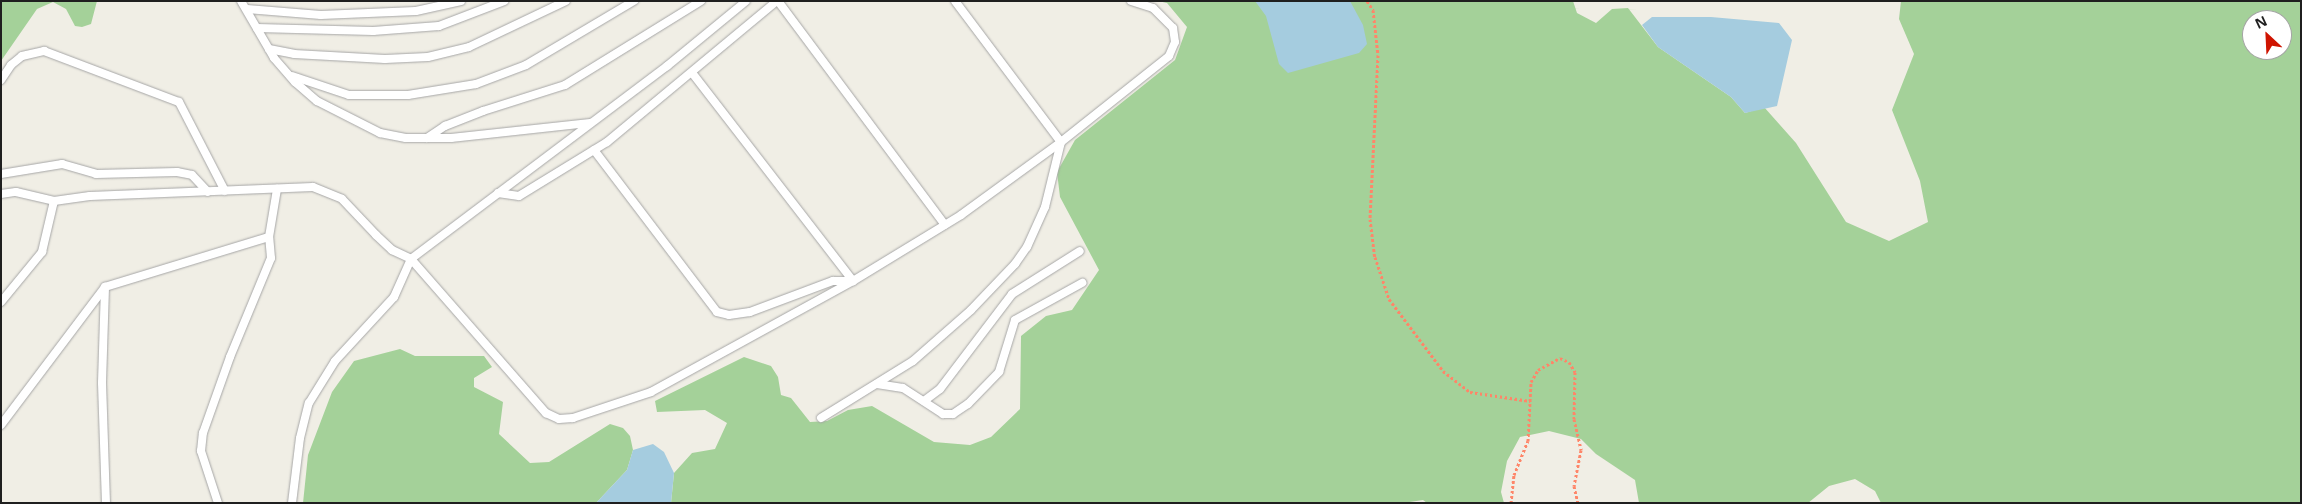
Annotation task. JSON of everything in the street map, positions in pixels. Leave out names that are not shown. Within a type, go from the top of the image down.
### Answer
[{"type":"lane","points":[[241,1],[269,49],[290,76],[317,101],[380,133],[428,138],[590,123]]},
{"type":"lane","points":[[246,9],[322,15],[416,11],[460,1]]},
{"type":"lane","points":[[257,28],[373,31],[439,26],[504,1]]},
{"type":"lane","points":[[269,49],[294,54],[376,58],[428,57],[469,47],[566,1]]},
{"type":"lane","points":[[290,76],[349,95],[408,95],[476,84],[526,64],[634,1]]},
{"type":"lane","points":[[428,138],[445,126],[482,111],[565,85],[701,1]]},
{"type":"lane","points":[[292,503],[300,438],[308,403],[335,361],[394,296],[411,258],[590,123],[746,1]]},
{"type":"lane","points":[[498,192],[519,196],[594,150],[693,74],[777,1],[945,225]]},
{"type":"lane","points":[[955,1],[1061,142]]},
{"type":"lane","points":[[1,194],[16,192],[54,201],[90,196],[313,187],[342,200],[392,250],[411,258],[546,413],[559,419],[573,418],[651,392],[853,281],[945,225],[1061,142],[1169,56],[1175,42],[1173,28],[1152,8],[1131,1]]},
{"type":"lane","points":[[1,80],[11,65],[22,56],[44,51],[179,102],[225,191]]},
{"type":"lane","points":[[693,74],[853,281]]},
{"type":"lane","points":[[820,418],[913,361],[1015,264],[1027,247],[1044,207],[1061,142]]},
{"type":"lane","points":[[594,150],[717,312],[729,315],[750,312],[833,281],[853,281]]},
{"type":"lane","points":[[1,174],[62,164],[96,174],[177,172],[192,175],[208,192]]},
{"type":"lane","points":[[218,503],[201,451],[203,433],[230,357],[271,258],[269,237],[277,189]]},
{"type":"lane","points":[[1,302],[42,252],[54,201]]},
{"type":"lane","points":[[1,425],[105,287],[269,237]]},
{"type":"lane","points":[[924,401],[946,383],[1012,294],[1080,251]]},
{"type":"lane","points":[[877,384],[903,388],[943,414],[953,414],[968,404],[999,372],[1015,320],[1082,283]]},
{"type":"lane","points":[[105,287],[102,383],[106,503]]},
{"type":"path","points":[[1367,1],[1373,10],[1378,54],[1370,219],[1374,257],[1389,299],[1444,371],[1470,392],[1530,401]]},
{"type":"path","points":[[1511,503],[1514,475],[1528,441],[1531,382],[1538,370],[1560,358],[1569,362],[1575,372],[1574,419],[1581,450],[1574,486],[1578,503]]},
{"type":"green space","points":[[1,1],[97,1],[91,24],[82,27],[75,26],[66,9],[53,2],[37,9],[1,61]]},
{"type":"green space","points":[[1158,1],[1573,1],[1577,13],[1596,23],[1612,9],[1628,8],[1658,47],[1731,97],[1745,113],[1764,107],[1796,143],[1846,222],[1889,241],[1928,222],[1920,181],[1892,110],[1914,54],[1899,19],[1901,1],[2301,1],[2301,503],[1881,503],[1875,491],[1855,479],[1829,486],[1808,503],[1639,503],[1635,480],[1596,454],[1581,439],[1549,431],[1520,437],[1507,461],[1501,492],[1504,503],[1427,503],[1423,500],[1403,503],[671,503],[674,473],[692,453],[715,449],[727,423],[705,410],[657,412],[655,401],[744,357],[771,366],[778,377],[781,395],[791,398],[810,422],[827,421],[848,410],[872,406],[934,442],[970,445],[991,437],[1020,409],[1021,336],[1046,316],[1072,310],[1099,270],[1060,197],[1057,172],[1075,140],[1175,60],[1187,27],[1167,3]]},
{"type":"green space","points":[[400,349],[415,356],[484,356],[492,367],[474,378],[474,387],[503,402],[499,434],[530,463],[549,462],[610,424],[623,428],[630,436],[633,450],[627,470],[596,503],[303,503],[308,455],[332,392],[354,361]]},
{"type":"water","points":[[1255,1],[1350,1],[1363,25],[1367,44],[1359,53],[1288,73],[1279,64],[1266,16]]},
{"type":"water","points":[[1652,17],[1711,17],[1779,23],[1792,40],[1777,106],[1745,113],[1731,97],[1658,47],[1642,25]]},
{"type":"water","points":[[653,444],[664,452],[674,473],[671,503],[596,503],[627,470],[633,450]]}]
